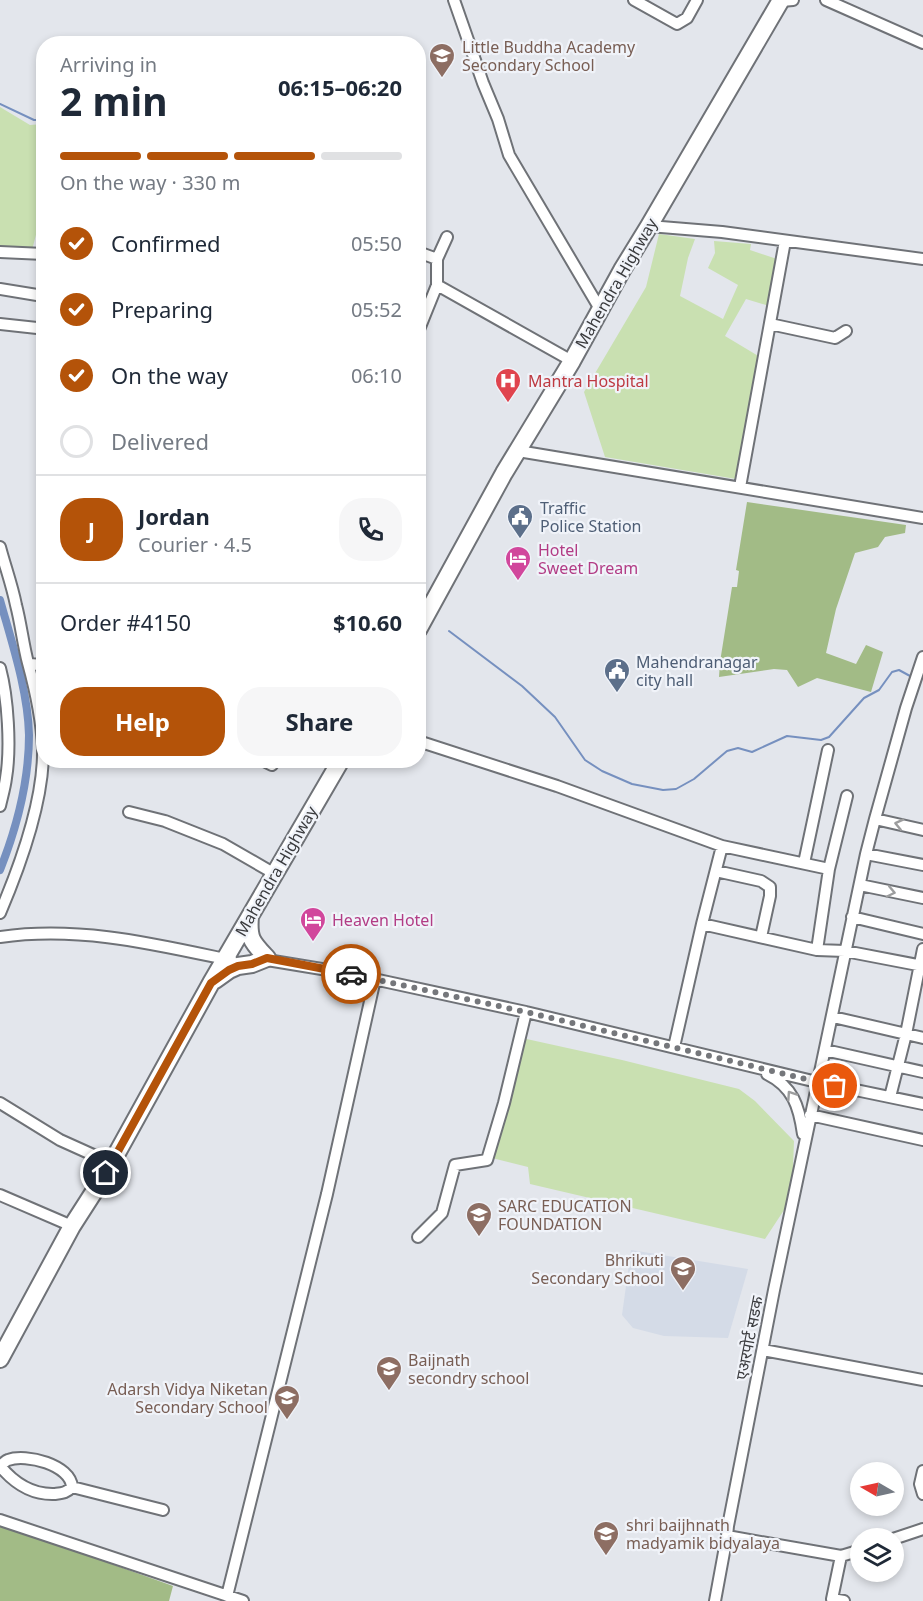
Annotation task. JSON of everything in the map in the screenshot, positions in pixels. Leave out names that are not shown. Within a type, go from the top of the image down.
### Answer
[{"type":"highway","name":"Mahendra Highway","points":[[426,612],[504,473],[572,361],[622,270],[781,0]]},
{"type":"highway","name":"Mahendra Highway","points":[[1,1356],[72,1226],[111,1163],[211,983],[336,768]]},
{"type":"highway","points":[[211,983],[229,970],[267,958],[251,940],[248,930],[250,915]]},
{"type":"street","points":[[454,0],[509,155],[600,309]]},
{"type":"street","points":[[634,0],[677,24],[687,18],[697,0]]},
{"type":"street","points":[[781,0],[793,0]]},
{"type":"street","points":[[826,0],[923,43]]},
{"type":"street","points":[[649,226],[722,232],[923,259]]},
{"type":"street","points":[[426,312],[437,285],[437,259],[447,237]]},
{"type":"street","points":[[740,487],[785,241]]},
{"type":"street","points":[[0,252],[36,254]]},
{"type":"street","points":[[426,255],[437,259]]},
{"type":"street","points":[[437,285],[572,361]]},
{"type":"street","points":[[0,289],[36,295]]},
{"type":"street","points":[[0,324],[36,328]]},
{"type":"street","points":[[770,324],[835,338],[846,331]]},
{"type":"street","points":[[518,452],[923,518]]},
{"type":"street","points":[[0,547],[16,603],[36,690]]},
{"type":"street","name":"एअरपोर्ट सडक","points":[[715,1601],[771,1301],[833,1017],[852,917],[875,819],[906,708],[923,657]]},
{"type":"street","points":[[29,664],[36,664]]},
{"type":"street","points":[[0,668],[9,739],[7,777],[0,806]]},
{"type":"street","points":[[426,744],[557,786],[722,846],[829,869]]},
{"type":"street","points":[[804,863],[828,750]]},
{"type":"street","points":[[0,913],[15,879],[31,827],[41,768]]},
{"type":"street","points":[[817,950],[829,869],[847,796]]},
{"type":"street","points":[[129,812],[165,821],[223,844],[275,874]]},
{"type":"street","points":[[875,819],[923,830]]},
{"type":"street","points":[[674,1047],[722,846]]},
{"type":"street","points":[[866,854],[923,865]]},
{"type":"street","points":[[716,871],[761,881],[770,887],[761,937]]},
{"type":"street","points":[[860,885],[923,898]]},
{"type":"street","points":[[852,917],[923,934]]},
{"type":"street","points":[[702,924],[817,950],[845,951],[921,965]]},
{"type":"street","points":[[0,937],[28,933],[81,935],[136,941],[225,959],[267,958],[526,1012],[817,1082],[923,1104]]},
{"type":"street","points":[[890,1097],[906,1034],[923,949]]},
{"type":"street","points":[[227,1596],[327,1194],[375,979]]},
{"type":"street","points":[[418,1237],[442,1212],[455,1165],[487,1160],[504,1103],[526,1012]]},
{"type":"street","points":[[833,1017],[923,1038]]},
{"type":"street","points":[[825,1050],[923,1072]]},
{"type":"street","points":[[750,1066],[778,1079],[793,1097],[798,1106],[804,1143]]},
{"type":"street","points":[[0,1103],[60,1140],[111,1163]]},
{"type":"street","points":[[810,1115],[923,1140]]},
{"type":"street","points":[[0,1194],[72,1226]]},
{"type":"street","points":[[763,1350],[923,1380]]},
{"type":"street","points":[[38,1459],[57,1467],[69,1477],[72,1487],[66,1493],[36,1492],[20,1485],[0,1466],[9,1460],[38,1459]]},
{"type":"street","points":[[923,1471],[920,1484],[923,1494]]},
{"type":"street","points":[[72,1487],[163,1510]]},
{"type":"street","points":[[0,1520],[243,1601]]},
{"type":"street","points":[[904,1535],[923,1529]]},
{"type":"street","points":[[727,1536],[841,1556],[850,1553]]},
{"type":"street","points":[[841,1556],[832,1599],[844,1601]]},
{"type":"shaded area","name":"Bhrikuti Secondary School","points":[[631,1250],[748,1269],[728,1338],[664,1336],[633,1328],[622,1315]]},
{"type":"green space","points":[[0,107],[30,125],[36,125],[36,235],[32,250],[0,246]]},
{"type":"green space","points":[[659,234],[695,239],[688,258],[680,296],[723,319],[738,285],[708,268],[715,253],[714,241],[751,244],[750,250],[777,259],[769,306],[746,299],[725,336],[760,357],[736,479],[605,457],[584,392],[646,287]]},
{"type":"green space","points":[[747,502],[906,525],[905,533],[885,537],[878,547],[855,553],[836,609],[826,653],[856,664],[866,645],[883,652],[871,692],[817,678],[798,687],[787,670],[774,669],[719,677],[732,587],[737,587],[739,571],[736,570]]},
{"type":"green space","points":[[522,1038],[739,1089],[755,1101],[794,1141],[792,1193],[788,1204],[765,1239],[530,1184],[528,1167],[492,1158]]},
{"type":"green space","points":[[0,1524],[173,1586],[169,1601],[0,1601]]},
{"type":"waterway","points":[[0,104],[36,120]]},
{"type":"waterway","points":[[0,600],[23,684],[29,735],[27,769],[21,804],[0,870]]},
{"type":"waterway","points":[[449,631],[522,686],[555,717],[585,760],[602,771],[632,784],[663,790],[676,789],[694,779],[727,751],[738,748],[752,752],[787,736],[821,740],[829,737],[864,698],[879,690],[892,672],[899,670],[910,676]]},
{"type":"way so far","points":[[351,974],[526,1012],[835,1086]]},
{"type":"place","name":"Little Buddha Academy Secondary School","points":[[442,79]]},
{"type":"place","name":"Mantra Hospital","points":[[508,404]]},
{"type":"place","name":"Traffic Police Station","points":[[520,540]]},
{"type":"place","name":"Hotel Sweet Dream","points":[[518,582]]},
{"type":"place","name":"Mahendranagar city hall","points":[[617,694]]},
{"type":"place","name":"Heaven Hotel","points":[[313,943]]},
{"type":"place","name":"SARC EDUCATION FOUNDATION","points":[[479,1238]]},
{"type":"place","name":"Bhrikuti Secondary School","points":[[683,1292]]},
{"type":"place","name":"Baijnath secondry school","points":[[389,1392]]},
{"type":"place","name":"Adarsh Vidya Niketan Secondary School","points":[[287,1421]]},
{"type":"place","name":"shri baijhnath madyamik bidyalaya","points":[[606,1557]]},
{"type":"route","points":[[106,1173],[211,983],[229,970],[267,958],[351,974]]}]
